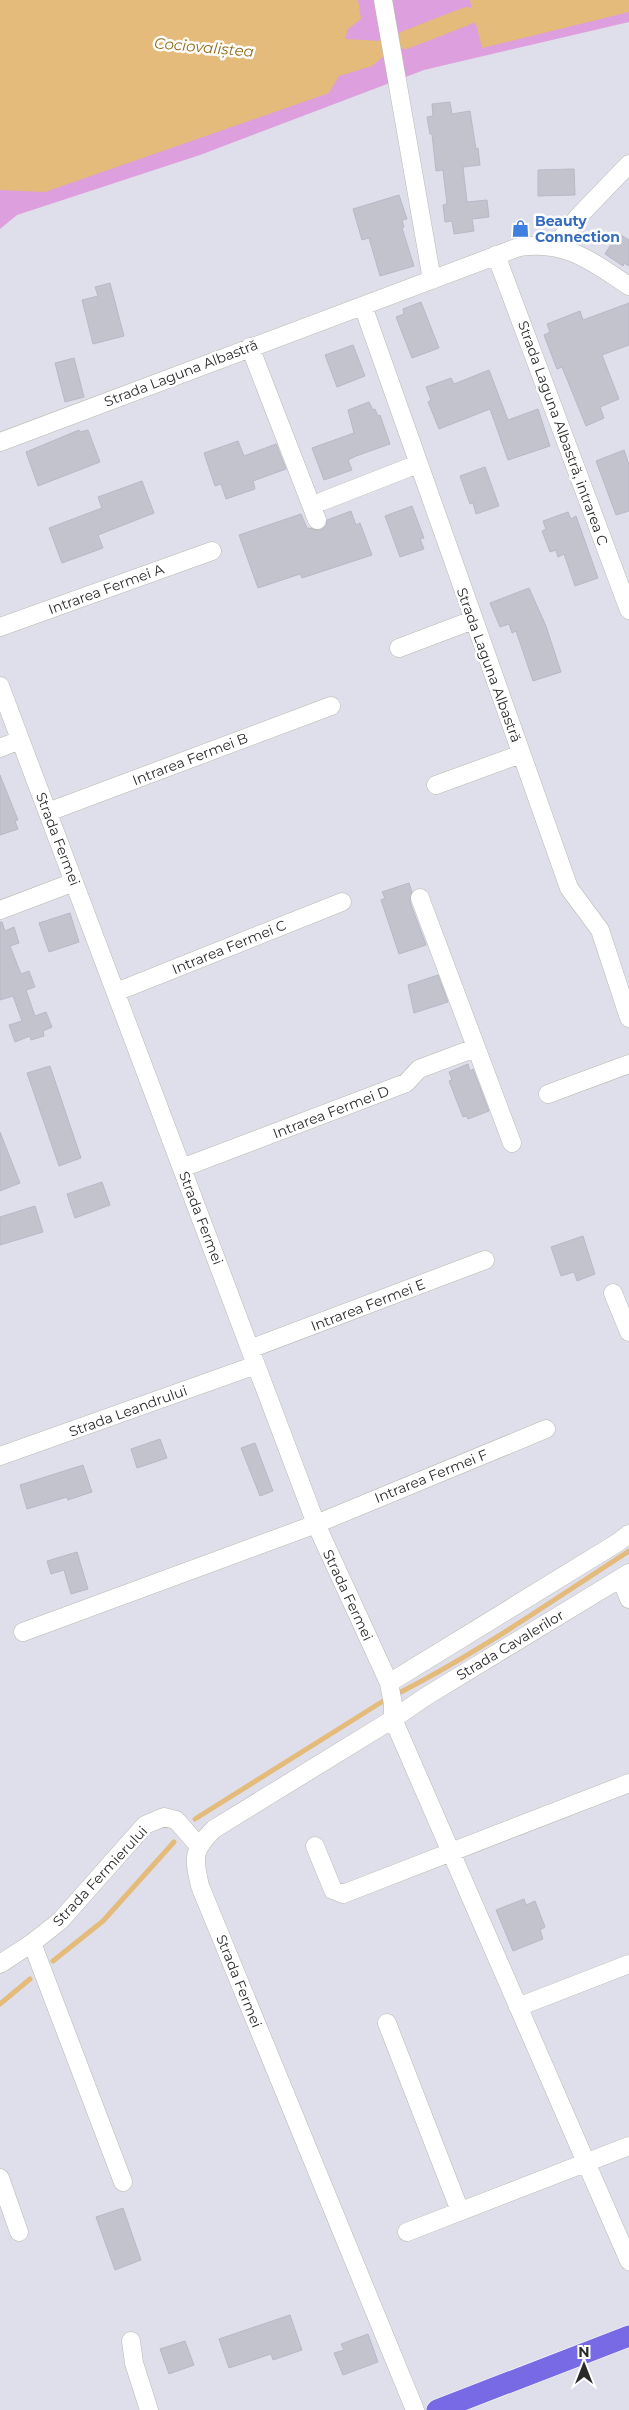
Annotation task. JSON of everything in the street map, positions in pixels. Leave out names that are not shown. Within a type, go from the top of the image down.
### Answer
[{"type":"main road","points":[[437,2410],[629,2336]]},
{"type":"street","points":[[383,0],[432,280]]},
{"type":"street","points":[[555,246],[584,210],[629,164]]},
{"type":"street","name":"Strada Laguna Albastră","points":[[0,442],[519,247],[539,244],[555,246],[579,255],[629,286]]},
{"type":"street","name":"Strada Laguna Albastră, intrarea C","points":[[496,255],[629,610]]},
{"type":"street","name":"Strada Laguna Albastră","points":[[363,306],[569,888],[600,930],[629,1018]]},
{"type":"street","points":[[250,347],[317,520]]},
{"type":"street","points":[[323,501],[418,464]]},
{"type":"street","name":"Intrarea Fermei A","points":[[0,627],[212,551]]},
{"type":"street","points":[[399,648],[473,620]]},
{"type":"street","name":"Strada Fermei","points":[[0,686],[316,1524],[389,1683],[393,1712],[450,1852],[629,2261]]},
{"type":"street","name":"Intrarea Fermei B","points":[[48,812],[331,706]]},
{"type":"street","points":[[0,748],[20,740]]},
{"type":"street","points":[[436,785],[521,754]]},
{"type":"street","points":[[0,910],[74,882]]},
{"type":"street","points":[[420,898],[474,1048],[512,1143]]},
{"type":"street","name":"Intrarea Fermei C","points":[[116,992],[342,902]]},
{"type":"street","name":"Intrarea Fermei D","points":[[182,1168],[406,1083],[419,1069],[474,1048]]},
{"type":"street","points":[[548,1094],[629,1064]]},
{"type":"street","name":"Intrarea Fermei E","points":[[253,1357],[485,1260]]},
{"type":"street","points":[[613,1293],[629,1332]]},
{"type":"street","name":"Strada Leandrului","points":[[0,1456],[253,1357]]},
{"type":"street","name":"Intrarea Fermei F","points":[[23,1632],[316,1524],[546,1429]]},
{"type":"street","points":[[389,1683],[617,1544],[629,1534]]},
{"type":"street","points":[[625,1576],[629,1599]]},
{"type":"street","name":"Strada Cavalerilor","points":[[393,1712],[425,1697],[625,1576]]},
{"type":"street","points":[[198,1845],[214,1829],[393,1712]]},
{"type":"street","points":[[315,1846],[333,1890],[343,1894],[629,1783]]},
{"type":"street","name":"Strada Fermierului","points":[[0,1964],[32,1943],[60,1921],[145,1825],[164,1817],[176,1820],[198,1845]]},
{"type":"street","name":"Strada Fermei","points":[[198,1845],[195,1866],[200,1886],[415,2410]]},
{"type":"street","points":[[32,1943],[123,2182]]},
{"type":"street","points":[[518,2007],[629,1964]]},
{"type":"street","points":[[387,2023],[460,2211]]},
{"type":"street","points":[[407,2232],[629,2146]]},
{"type":"street","points":[[0,2178],[19,2232]]},
{"type":"street","points":[[131,2341],[134,2363],[149,2410]]},
{"type":"shaded area","points":[[0,0],[629,0],[629,22],[424,70],[200,155],[17,215],[0,229]]},
{"type":"water","points":[[0,0],[358,0],[361,19],[348,29],[345,39],[382,41],[385,55],[372,66],[339,76],[329,93],[45,192],[0,190]]},
{"type":"water","points":[[470,0],[629,0],[629,12],[482,48]]},
{"type":"building","points":[[450,102],[452,114],[470,111],[480,165],[463,167],[467,202],[487,200],[489,217],[472,219],[474,231],[454,234],[452,221],[445,222],[443,205],[447,204],[443,170],[436,171],[432,134],[430,134],[427,117],[433,116],[432,104]]},
{"type":"building","points":[[574,169],[575,195],[538,196],[538,170]]},
{"type":"building","points":[[399,195],[407,219],[402,220],[404,227],[402,228],[414,266],[380,276],[369,238],[362,240],[353,209]]},
{"type":"building","points":[[618,233],[629,240],[629,266],[624,263],[623,266],[605,254]]},
{"type":"building","points":[[110,283],[124,336],[93,344],[82,300],[98,296],[95,287]]},
{"type":"building","points":[[421,302],[439,348],[412,358],[396,317],[404,314],[403,309]]},
{"type":"building","points":[[629,303],[629,345],[602,355],[619,399],[600,407],[604,418],[586,426],[562,367],[557,369],[544,335],[550,332],[547,324],[580,311],[583,320]]},
{"type":"building","points":[[353,345],[365,376],[337,387],[325,355]]},
{"type":"building","points":[[74,358],[84,397],[65,402],[55,363]]},
{"type":"building","points":[[489,370],[508,420],[538,409],[550,446],[508,460],[490,409],[439,429],[428,402],[431,400],[426,387],[451,378],[454,384]]},
{"type":"building","points":[[369,402],[378,416],[380,415],[390,444],[348,460],[352,470],[324,480],[312,448],[354,433],[348,410]]},
{"type":"building","points":[[79,430],[80,432],[88,430],[100,462],[38,486],[26,452]]},
{"type":"building","points":[[238,441],[244,456],[276,444],[286,469],[253,481],[255,489],[226,499],[221,484],[215,486],[204,453]]},
{"type":"building","points":[[624,450],[629,465],[629,511],[616,515],[596,461]]},
{"type":"building","points":[[485,467],[499,506],[476,514],[473,503],[470,504],[460,476]]},
{"type":"building","points":[[142,481],[154,513],[98,535],[103,548],[62,563],[49,528],[102,508],[98,497]]},
{"type":"building","points":[[412,506],[424,538],[420,539],[424,549],[400,557],[385,516]]},
{"type":"building","points":[[351,511],[356,525],[360,523],[372,555],[302,578],[300,574],[258,588],[239,535],[301,514],[307,528],[320,530],[326,526],[327,520]]},
{"type":"building","points":[[568,512],[571,519],[576,516],[598,578],[575,586],[564,554],[558,557],[556,550],[550,552],[542,531],[546,529],[543,521]]},
{"type":"building","points":[[529,588],[546,626],[561,672],[533,681],[516,631],[512,633],[509,624],[500,627],[490,603]]},
{"type":"building","points":[[0,775],[18,820],[15,821],[18,829],[0,835]]},
{"type":"building","points":[[409,883],[412,892],[410,902],[426,945],[399,954],[381,900],[385,898],[382,892]]},
{"type":"building","points":[[70,913],[79,942],[49,952],[39,923]]},
{"type":"building","points":[[0,922],[2,922],[5,931],[14,927],[19,943],[10,946],[21,974],[29,971],[35,987],[26,990],[35,1016],[46,1012],[52,1027],[43,1031],[44,1036],[31,1040],[30,1036],[15,1042],[9,1025],[22,1021],[13,996],[0,1000]]},
{"type":"building","points":[[438,975],[448,1002],[414,1013],[408,985]]},
{"type":"building","points":[[468,1064],[470,1071],[473,1069],[489,1111],[468,1119],[467,1116],[463,1117],[449,1081],[452,1080],[449,1072]]},
{"type":"building","points":[[50,1066],[81,1158],[59,1166],[27,1073]]},
{"type":"building","points":[[0,1132],[20,1183],[0,1191]]},
{"type":"building","points":[[102,1182],[110,1205],[75,1218],[67,1194]]},
{"type":"building","points":[[35,1206],[43,1232],[0,1245],[0,1217]]},
{"type":"building","points":[[583,1236],[595,1274],[577,1281],[574,1272],[561,1276],[551,1247]]},
{"type":"building","points":[[160,1439],[167,1458],[137,1468],[131,1449]]},
{"type":"building","points":[[255,1443],[273,1491],[260,1496],[241,1448]]},
{"type":"building","points":[[83,1465],[92,1492],[68,1500],[67,1497],[27,1509],[20,1485]]},
{"type":"building","points":[[77,1552],[88,1589],[71,1594],[64,1570],[51,1574],[47,1561]]},
{"type":"building","points":[[524,1899],[526,1905],[535,1901],[545,1927],[540,1930],[543,1939],[513,1951],[496,1910]]},
{"type":"building","points":[[123,2208],[141,2260],[115,2270],[96,2217]]},
{"type":"building","points":[[290,2315],[302,2350],[273,2360],[271,2354],[229,2368],[219,2339]]},
{"type":"building","points":[[368,2334],[378,2362],[343,2375],[334,2353],[344,2350],[341,2344]]},
{"type":"building","points":[[185,2341],[194,2365],[169,2374],[160,2349]]},
{"type":"waterway","name":"Cociovaliștea","points":[[467,16],[480,23]]},
{"type":"waterway","name":"Cociovaliștea","points":[[405,40],[467,16]]},
{"type":"waterway","points":[[395,1695],[485,1644],[629,1551]]},
{"type":"waterway","points":[[195,1819],[388,1698]]},
{"type":"waterway","points":[[53,1961],[103,1921],[174,1842]]},
{"type":"waterway","points":[[0,2004],[30,1979]]},
{"type":"place","name":"Beauty Connection","points":[[521,229]]}]
